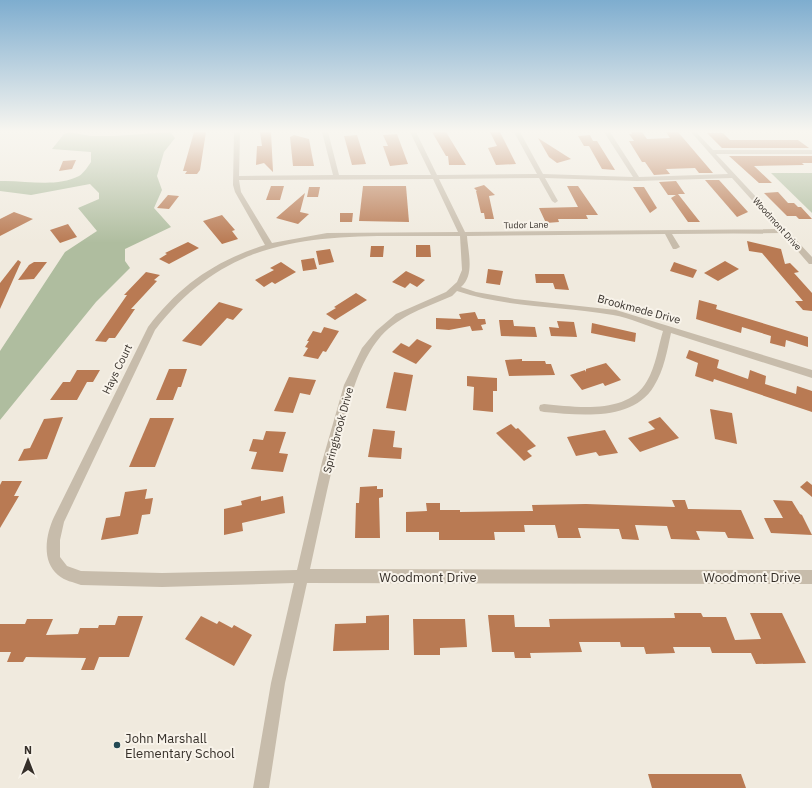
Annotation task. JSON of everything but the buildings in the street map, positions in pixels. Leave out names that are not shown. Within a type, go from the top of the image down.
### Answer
[{"type":"street","points":[[235,169],[235,178],[238,192],[269,245]]},
{"type":"street","points":[[334,169],[336,178]]},
{"type":"street","name":"Springbrook Drive","points":[[261,788],[272,714],[302,576],[338,421],[355,372],[368,348],[384,328],[402,314],[440,298],[455,288],[461,282],[466,270],[463,234],[431,169]]},
{"type":"street","points":[[538,169],[555,201]]},
{"type":"street","points":[[630,169],[637,180]]},
{"type":"street","name":"Woodmont Drive","points":[[727,169],[812,262]]},
{"type":"street","points":[[235,178],[542,176],[637,180],[733,176]]},
{"type":"street","name":"Tudor Lane","points":[[269,245],[327,235],[783,231]]},
{"type":"street","points":[[667,232],[676,247]]},
{"type":"street","name":"Hays Court","points":[[54,557],[52,547],[53,536],[58,521],[154,324],[172,301],[193,283],[228,262],[269,245]]},
{"type":"street","name":"Brookmede Drive","points":[[455,288],[500,301],[592,308],[616,313],[812,374]]},
{"type":"street","points":[[544,408],[574,411],[603,410],[634,399],[647,388],[654,375],[668,328]]},
{"type":"street","name":"Woodmont Drive","points":[[54,557],[60,568],[69,576],[81,578],[162,580],[302,576],[812,576]]},
{"type":"green space","points":[[86,169],[159,169],[157,176],[162,190],[154,208],[171,227],[125,249],[125,261],[130,268],[96,302],[0,420],[0,351],[65,252],[97,231],[78,208],[99,199],[99,193],[90,184],[31,195],[0,191],[0,181],[40,183],[60,182],[79,176]]},
{"type":"green space","points":[[771,173],[812,173],[812,213]]},
{"type":"place","name":"John Marshall Elementary School","points":[[117,745]]}]
